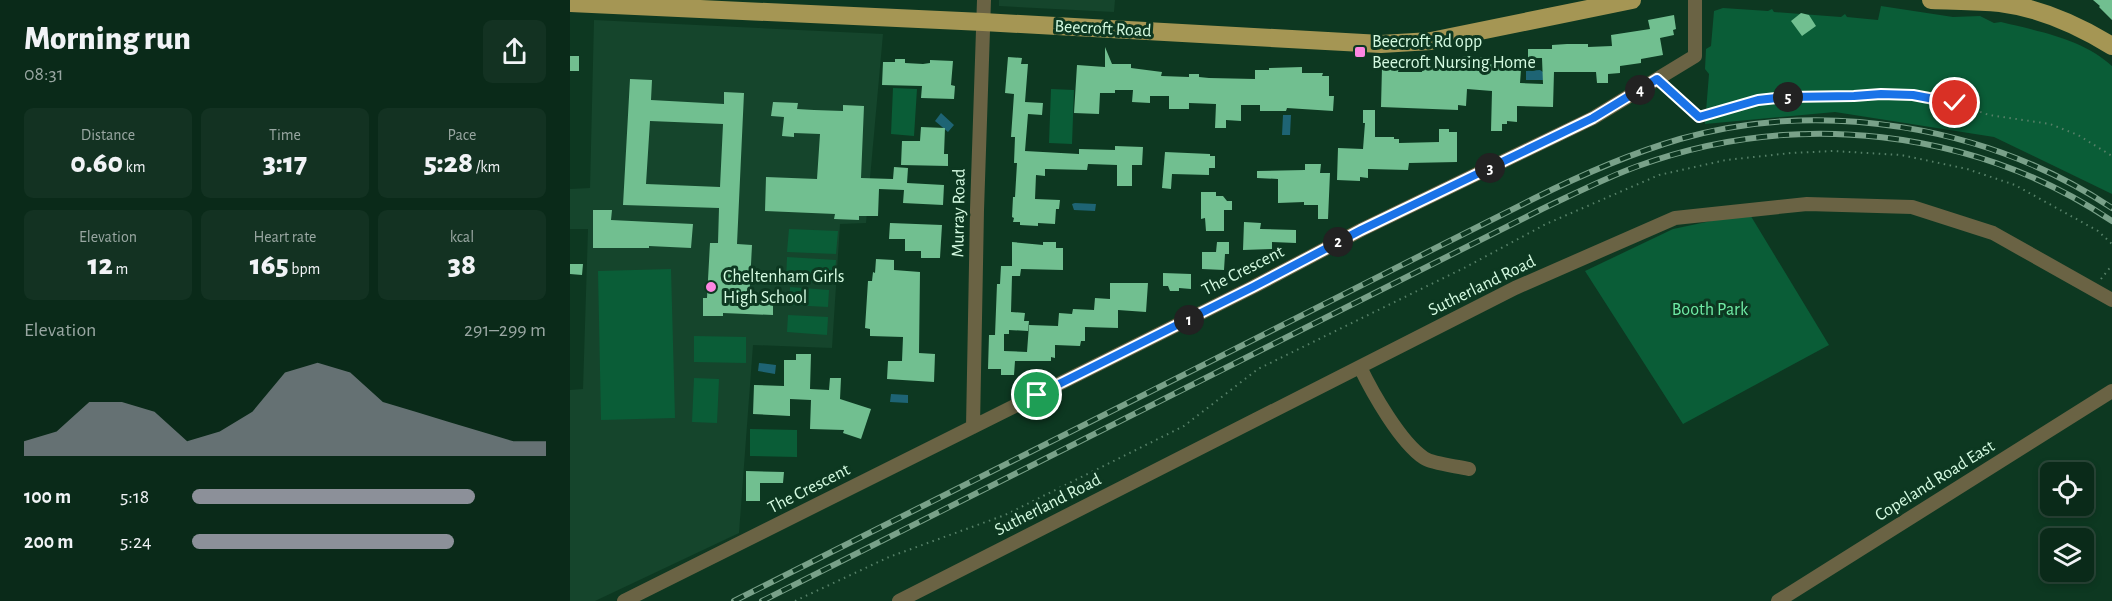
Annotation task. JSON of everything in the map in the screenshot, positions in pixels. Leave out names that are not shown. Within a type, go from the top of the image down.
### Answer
[{"type":"main road","name":"Beecroft Road","points":[[570,3],[620,3],[1381,44],[1431,41],[1632,0]]},
{"type":"main road","points":[[1931,0],[2002,2],[2071,23],[2111,44]]},
{"type":"street","name":"Murray Road","points":[[973,427],[984,0]]},
{"type":"street","name":"The Crescent","points":[[624,601],[1253,287],[1361,230],[1593,118],[1695,56],[1695,0]]},
{"type":"street","name":"Sutherland Road","points":[[899,601],[1515,288],[1675,218],[1807,204],[1912,207],[1993,233],[2112,300]]},
{"type":"street","points":[[1360,367],[1373,394],[1401,435],[1424,458],[1468,469]]},
{"type":"street","name":"Copeland Road East","points":[[1778,601],[2112,392]]},
{"type":"path","points":[[1657,79],[1699,117],[1758,100],[1786,97],[1913,95],[1955,103],[1989,115],[2050,124],[2078,135],[2112,156]]},
{"type":"path","points":[[2094,289],[2112,265]]},
{"type":"shaded area","points":[[999,0],[1115,0],[1114,12],[999,6]]},
{"type":"shaded area","name":"Cheltenham Girls High School","points":[[594,20],[883,34],[866,223],[840,224],[832,348],[753,345],[739,533],[595,601],[570,601],[570,390],[583,389],[588,229],[570,229],[570,189],[590,188]]},
{"type":"green space","points":[[1881,6],[1953,17],[1980,16],[1994,23],[2001,22],[2060,37],[2088,49],[2112,66],[2112,194],[1994,137],[1835,112],[1705,124],[1709,74],[1705,69],[1706,49],[1711,46],[1714,11],[1723,8],[1768,11],[1772,9],[1774,12],[1841,17],[1845,14],[1847,17],[1878,20]]},
{"type":"green space","points":[[893,88],[917,89],[914,136],[891,134]]},
{"type":"green space","points":[[1051,89],[1074,90],[1072,144],[1049,143]]},
{"type":"green space","name":"Booth Park","points":[[1749,213],[1829,345],[1683,424],[1585,271],[1673,229]]},
{"type":"green space","points":[[789,229],[838,231],[836,254],[787,252]]},
{"type":"green space","points":[[787,257],[836,260],[834,283],[786,281]]},
{"type":"green space","points":[[671,269],[675,418],[601,420],[598,271]]},
{"type":"green space","points":[[790,287],[829,290],[828,307],[789,305]]},
{"type":"green space","points":[[788,315],[828,317],[827,335],[787,332]]},
{"type":"green space","points":[[694,336],[746,337],[746,363],[694,362]]},
{"type":"green space","points":[[694,378],[719,379],[717,423],[692,422]]},
{"type":"green space","points":[[750,429],[797,430],[797,457],[750,456]]},
{"type":"water","points":[[1540,70],[1543,72],[1543,80],[1526,80],[1526,71]]},
{"type":"water","points":[[941,113],[954,125],[948,132],[935,121]]},
{"type":"water","points":[[1283,115],[1291,115],[1290,135],[1282,135]]},
{"type":"water","points":[[1072,204],[1096,204],[1095,211],[1074,210]]},
{"type":"water","points":[[759,363],[776,365],[775,374],[758,371]]},
{"type":"water","points":[[891,394],[908,395],[908,403],[890,402]]},
{"type":"building","points":[[2093,0],[2112,0],[2112,20],[2100,6]]},
{"type":"building","points":[[1801,13],[1809,15],[1816,26],[1802,36],[1791,21]]},
{"type":"building","points":[[1674,15],[1676,29],[1673,30],[1674,35],[1660,38],[1663,55],[1641,59],[1641,63],[1620,66],[1620,73],[1608,74],[1608,83],[1597,83],[1596,72],[1554,72],[1553,107],[1517,106],[1517,122],[1507,121],[1507,124],[1502,124],[1502,131],[1491,131],[1492,91],[1467,89],[1466,106],[1458,105],[1458,110],[1381,107],[1382,67],[1399,67],[1398,72],[1422,72],[1423,65],[1443,66],[1443,62],[1462,63],[1463,56],[1490,58],[1490,64],[1508,65],[1508,68],[1521,69],[1520,83],[1543,84],[1542,58],[1528,58],[1528,49],[1552,49],[1552,45],[1567,44],[1588,44],[1588,47],[1612,46],[1611,35],[1650,29],[1648,20]]},
{"type":"building","points":[[1105,47],[1112,64],[1131,64],[1131,68],[1162,72],[1161,76],[1189,77],[1189,74],[1199,74],[1199,77],[1209,78],[1255,79],[1255,70],[1302,67],[1302,73],[1323,73],[1322,76],[1329,76],[1329,96],[1334,96],[1333,111],[1287,108],[1286,111],[1260,111],[1260,105],[1241,105],[1241,121],[1226,120],[1226,128],[1215,128],[1216,104],[1189,103],[1189,109],[1169,109],[1169,96],[1150,96],[1150,103],[1132,102],[1133,90],[1115,90],[1115,93],[1100,93],[1099,114],[1074,113],[1077,65],[1105,67]]},
{"type":"building","points":[[570,56],[579,56],[579,71],[570,71]]},
{"type":"building","points":[[1008,57],[1022,58],[1021,64],[1028,64],[1025,102],[1043,103],[1042,115],[1028,114],[1025,151],[1079,154],[1079,149],[1115,150],[1115,146],[1143,147],[1142,165],[1132,165],[1132,186],[1117,186],[1117,165],[1088,164],[1087,170],[1045,169],[1045,176],[1036,175],[1035,199],[1060,200],[1059,209],[1056,209],[1055,224],[1038,223],[1038,226],[1020,225],[1020,222],[1013,222],[1017,163],[1014,163],[1015,137],[1011,137],[1014,94],[1005,93]]},
{"type":"building","points":[[895,59],[905,59],[905,63],[923,64],[930,63],[930,60],[953,61],[951,85],[955,86],[954,99],[921,98],[922,86],[882,85],[883,62],[895,62]]},
{"type":"building","points":[[630,79],[652,80],[651,100],[724,104],[724,92],[744,93],[737,244],[752,245],[749,303],[773,303],[773,315],[723,313],[723,316],[703,316],[703,298],[707,298],[710,243],[718,243],[719,208],[623,205]],"holes":[[[650,121],[723,124],[720,187],[646,184]]]},
{"type":"building","points":[[773,102],[798,103],[797,109],[814,110],[843,111],[843,105],[864,106],[861,178],[893,179],[894,167],[908,168],[907,183],[944,185],[943,205],[903,203],[904,190],[879,189],[878,216],[859,216],[859,220],[834,219],[835,214],[765,211],[766,177],[817,179],[820,134],[794,133],[794,137],[782,136],[784,117],[771,116]]},
{"type":"building","points":[[1363,110],[1375,110],[1375,137],[1394,137],[1394,139],[1399,139],[1399,143],[1439,142],[1439,129],[1457,132],[1457,162],[1409,163],[1408,170],[1368,169],[1368,178],[1360,177],[1360,181],[1337,180],[1338,148],[1363,149],[1365,123],[1363,123]]},
{"type":"building","points":[[921,127],[945,128],[944,154],[948,154],[948,166],[901,165],[902,141],[920,141]]},
{"type":"building","points":[[1165,152],[1210,154],[1210,156],[1215,156],[1215,168],[1209,168],[1209,175],[1172,174],[1171,189],[1162,188]]},
{"type":"building","points":[[1305,164],[1321,164],[1320,173],[1330,173],[1328,219],[1318,219],[1318,205],[1304,205],[1304,202],[1278,203],[1278,179],[1257,178],[1257,171],[1305,170]]},
{"type":"building","points":[[1201,192],[1216,192],[1216,196],[1223,196],[1227,201],[1232,201],[1232,210],[1224,210],[1224,231],[1206,231],[1205,218],[1201,219]]},
{"type":"building","points":[[593,210],[612,210],[611,220],[693,224],[691,248],[649,246],[649,248],[593,248]]},
{"type":"building","points":[[1244,222],[1261,223],[1260,229],[1296,230],[1296,243],[1272,242],[1272,249],[1243,250]]},
{"type":"building","points":[[890,223],[942,225],[940,258],[921,258],[921,251],[905,251],[905,239],[889,239]]},
{"type":"building","points":[[1012,242],[1043,245],[1043,242],[1056,242],[1056,248],[1063,248],[1063,270],[1021,269],[1020,276],[1012,276],[1011,312],[1025,313],[1024,321],[1029,321],[1028,331],[1009,330],[1009,334],[1004,334],[1004,351],[1027,352],[1029,325],[1058,326],[1059,313],[1072,314],[1073,309],[1094,310],[1095,298],[1110,299],[1110,283],[1148,283],[1146,312],[1118,310],[1118,328],[1085,327],[1085,341],[1081,341],[1080,346],[1055,345],[1055,358],[1051,357],[1051,361],[1015,361],[1014,375],[1001,375],[1001,369],[988,369],[989,335],[995,335],[997,284],[1000,284],[1001,266],[1012,266]]},
{"type":"building","points":[[1217,242],[1229,242],[1229,254],[1225,254],[1224,270],[1202,269],[1202,252],[1216,252]]},
{"type":"building","points":[[876,259],[894,260],[894,270],[920,272],[919,353],[935,354],[934,382],[887,379],[888,361],[902,361],[903,337],[870,336],[870,329],[865,328],[868,281],[872,281],[873,272],[875,273]]},
{"type":"building","points":[[570,264],[583,264],[582,275],[570,274]]},
{"type":"building","points":[[1163,273],[1191,274],[1191,289],[1179,288],[1179,291],[1170,291],[1168,286],[1163,286]]},
{"type":"building","points":[[796,354],[811,354],[810,389],[829,390],[830,378],[841,378],[840,399],[871,409],[861,439],[843,433],[844,430],[810,429],[811,400],[790,399],[790,416],[753,414],[754,385],[784,386],[784,360],[796,360]]},
{"type":"building","points":[[746,471],[784,472],[783,483],[760,483],[760,501],[746,501]]},
{"type":"railway","points":[[734,601],[1551,190],[1624,158],[1680,139],[1735,127],[1791,121],[1847,121],[1904,127],[1959,139],[2012,157],[2064,180],[2112,208]]},
{"type":"railway","points":[[762,601],[1542,209],[1638,166],[1698,148],[1759,137],[1820,134],[1882,137],[1942,148],[2001,165],[2058,190],[2112,221]]},
{"type":"place","name":"Beecroft Rd opp Beecroft Nursing Home","points":[[1360,52]]},
{"type":"place","name":"Cheltenham Girls High School","points":[[711,287]]},
{"type":"route","points":[[1037,395],[1361,230],[1593,118],[1657,79],[1699,117],[1758,100],[1786,97],[1913,95],[1955,103]]}]
